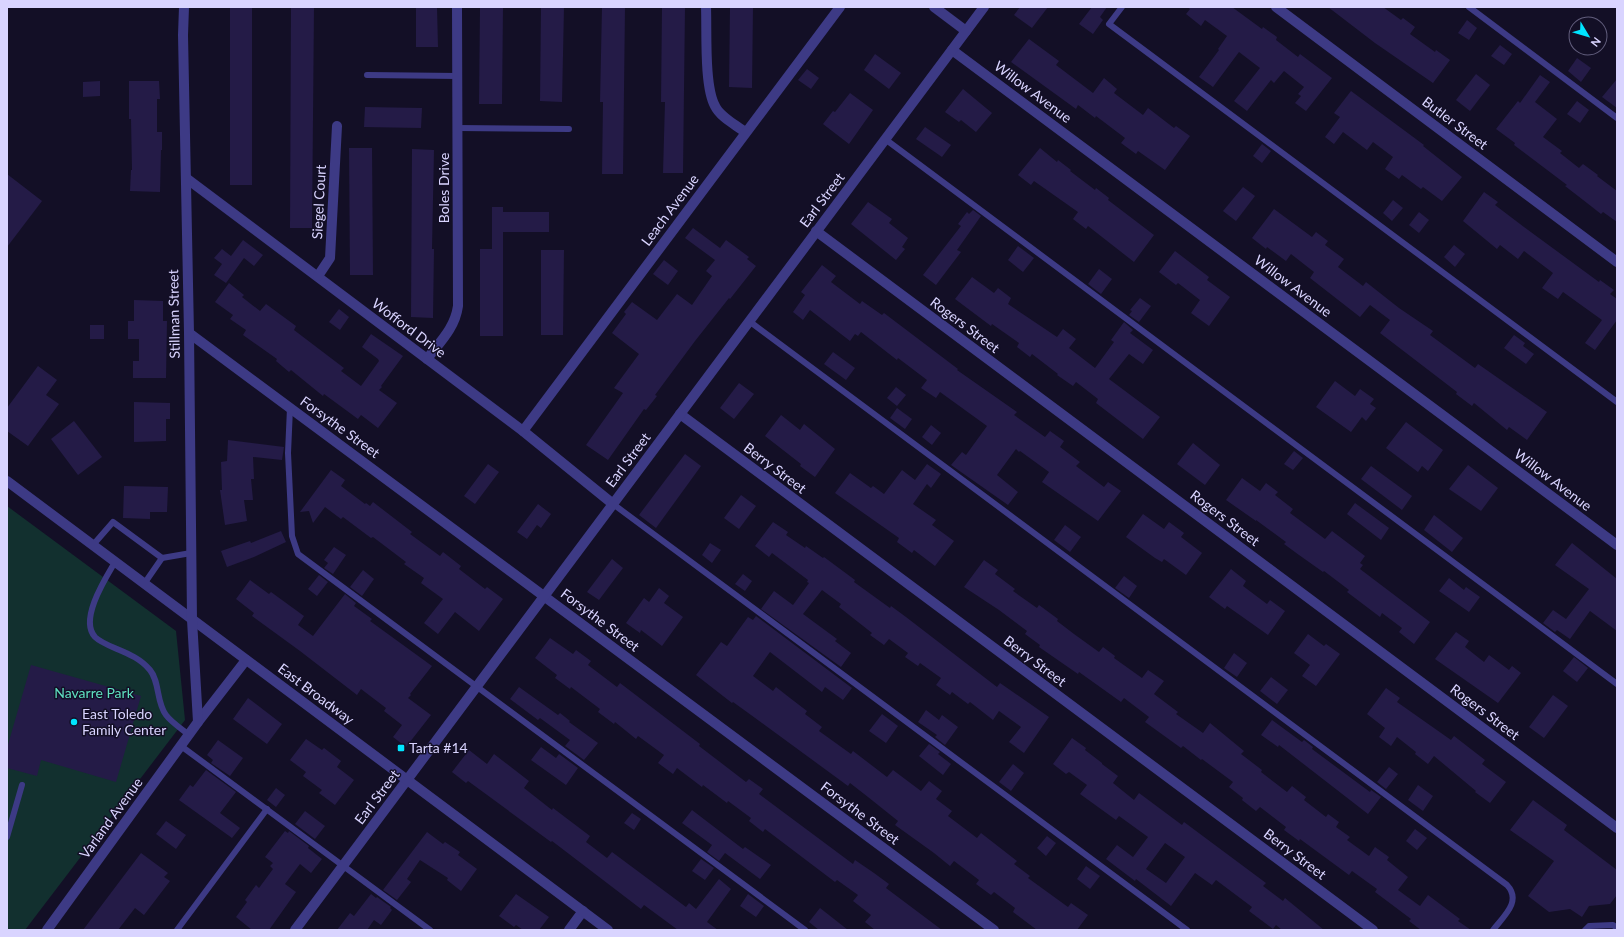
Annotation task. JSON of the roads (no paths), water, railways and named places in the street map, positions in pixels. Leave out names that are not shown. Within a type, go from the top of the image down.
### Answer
[{"type":"street","name":"Stillman Street","points":[[184,7],[183,35],[189,333],[192,620]]},
{"type":"street","name":"Boles Drive","points":[[427,359],[449,330],[456,318],[458,306],[457,7]]},
{"type":"street","points":[[706,7],[709,88],[715,107],[745,132]]},
{"type":"street","name":"Leach Avenue","points":[[523,431],[745,132],[840,7]]},
{"type":"street","points":[[934,7],[966,30]]},
{"type":"street","name":"Earl Street","points":[[295,930],[984,7]]},
{"type":"street","name":"Butler Street","points":[[1276,7],[1617,262]]},
{"type":"street","name":"Willow Avenue","points":[[952,50],[1617,545]]},
{"type":"street","name":"Siegel Court","points":[[318,276],[330,258],[337,126]]},
{"type":"street","name":"Wofford Drive","points":[[186,178],[523,431],[613,504]]},
{"type":"street","name":"Rogers Street","points":[[816,231],[1617,828]]},
{"type":"street","name":"Forsythe Street","points":[[189,333],[994,930]]},
{"type":"street","name":"Berry Street","points":[[680,414],[1374,930]]},
{"type":"street","name":"East Broadway","points":[[7,482],[608,930]]},
{"type":"street","points":[[192,620],[198,722]]},
{"type":"street","name":"Varland Avenue","points":[[47,930],[198,722],[246,660]]},
{"type":"street","points":[[569,930],[583,911]]},
{"type":"lane","points":[[1122,7],[1109,24],[1617,402]]},
{"type":"lane","points":[[1468,7],[1617,118]]},
{"type":"lane","points":[[367,75],[458,76]]},
{"type":"lane","points":[[458,128],[569,128]]},
{"type":"lane","points":[[885,139],[1617,684]]},
{"type":"lane","points":[[749,321],[1506,885],[1512,891],[1514,898],[1510,909],[1493,930]]},
{"type":"lane","points":[[290,408],[288,453],[291,521],[294,546],[298,554],[805,930]]},
{"type":"lane","points":[[613,504],[1187,930]]},
{"type":"lane","points":[[93,545],[113,522],[162,558],[192,553]]},
{"type":"lane","points":[[144,584],[162,558]]},
{"type":"lane","points":[[115,562],[98,592],[92,611],[90,625],[95,637],[137,658],[150,670],[154,678],[160,704],[166,715],[189,735]]},
{"type":"lane","points":[[181,746],[430,930]]},
{"type":"lane","points":[[7,836],[22,785]]},
{"type":"lane","points":[[177,930],[267,809]]},
{"type":"lane","points":[[1585,930],[1589,926],[1613,925],[1617,928]]},
{"type":"place","name":"East Toledo Family Center","points":[[74,722]]},
{"type":"place","name":"Tarta #14","points":[[401,748]]},
{"type":"park label","name":"Navarre Park","points":[[94,693]]}]
